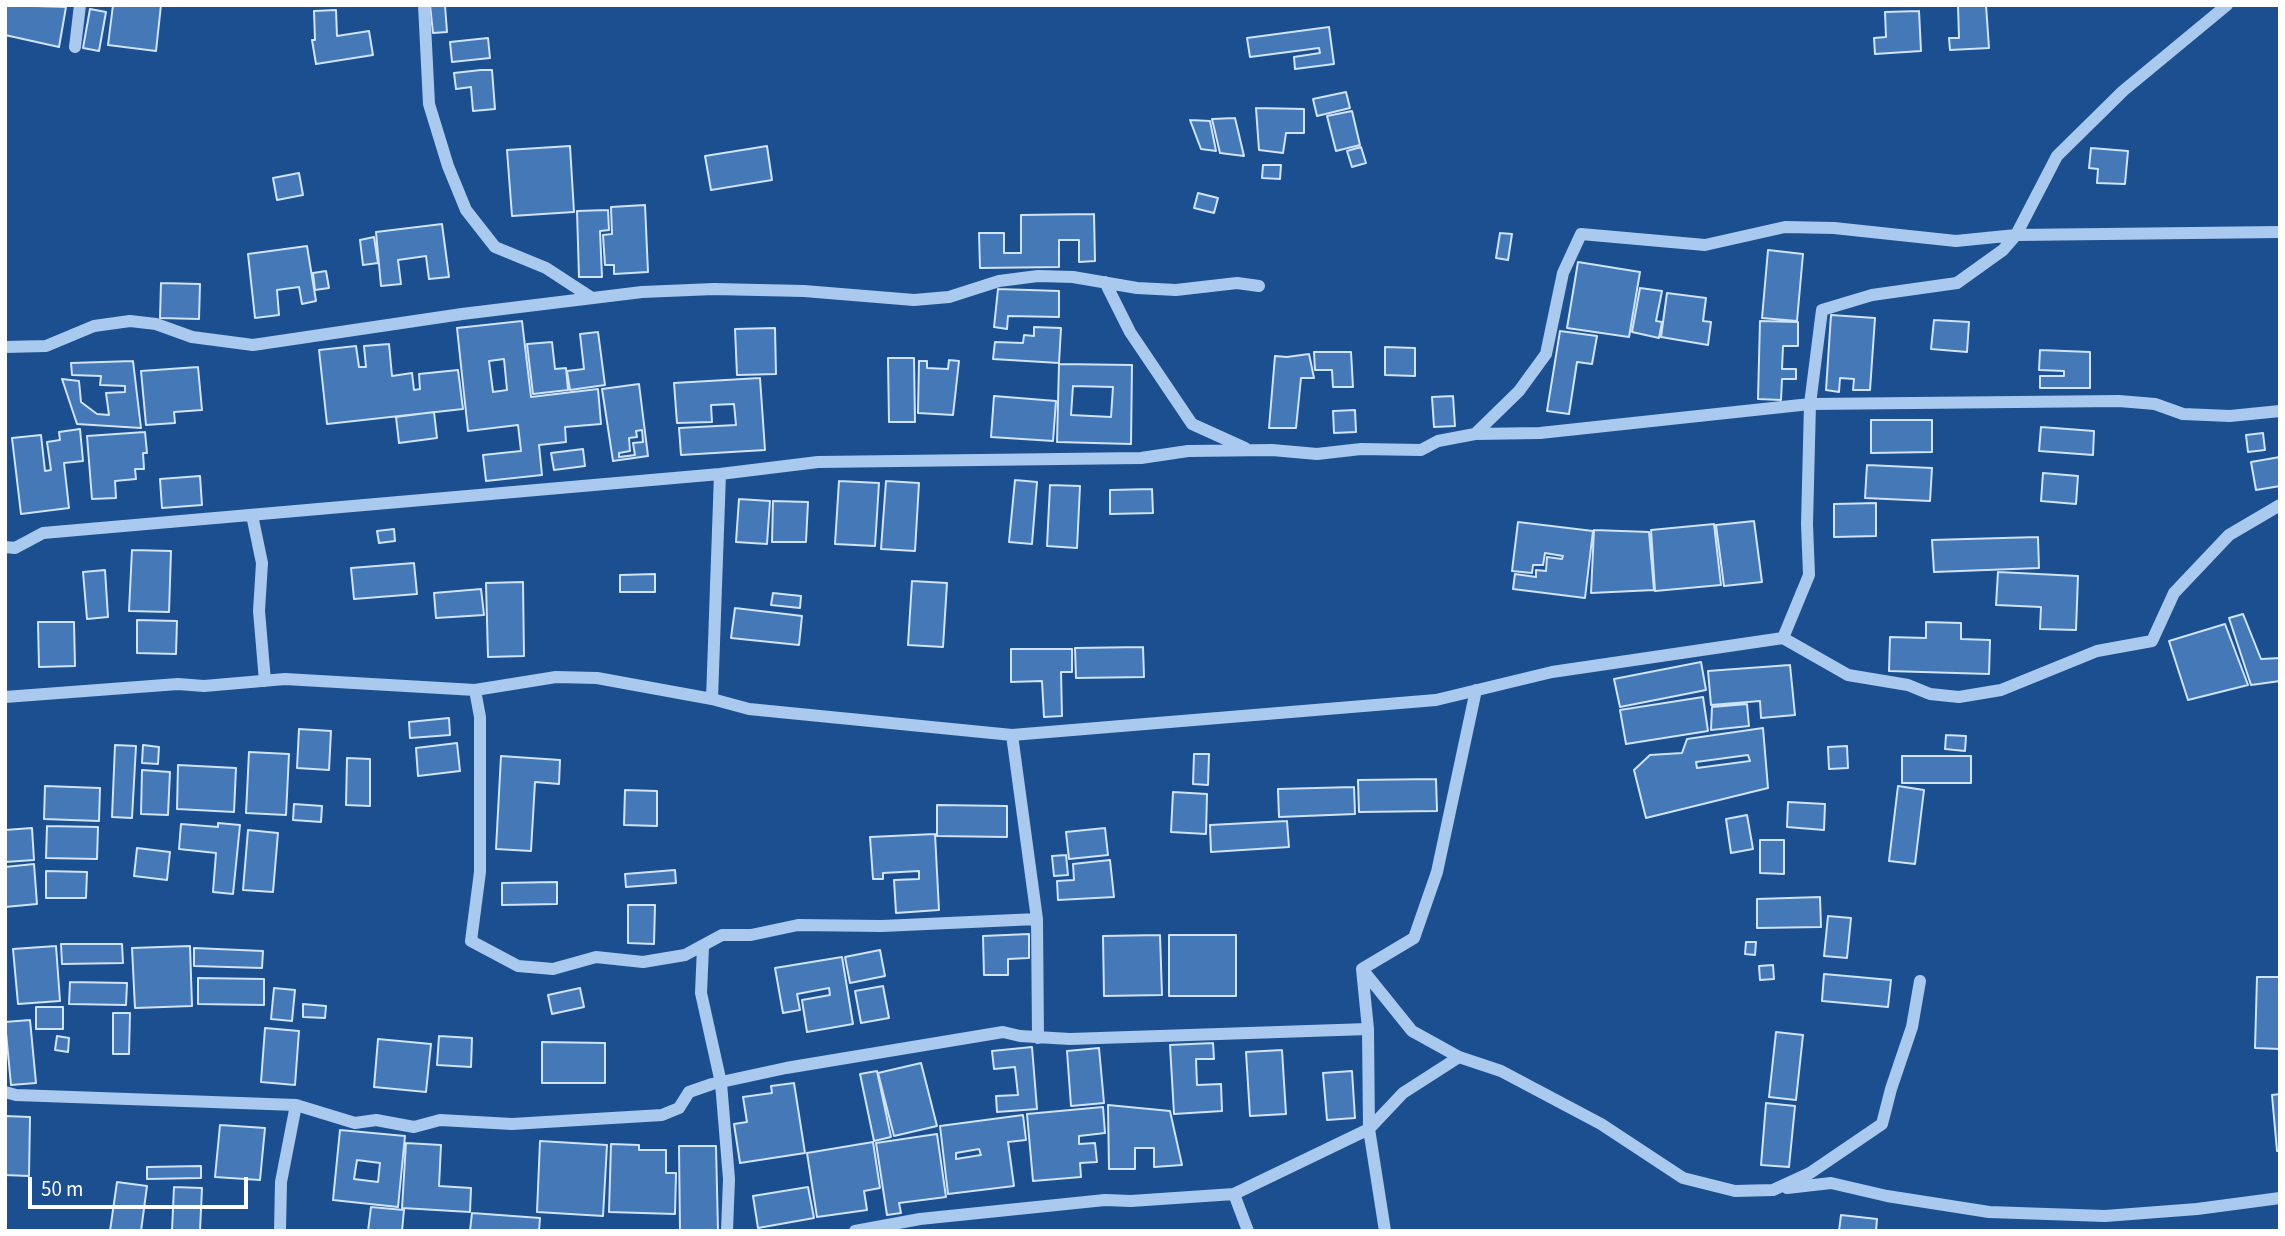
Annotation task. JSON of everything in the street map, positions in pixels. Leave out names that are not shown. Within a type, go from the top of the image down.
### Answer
[{"type":"street","points":[[75,47],[80,5]]},
{"type":"street","points":[[424,5],[429,104],[448,166],[466,210],[495,247],[546,268],[592,298]]},
{"type":"street","points":[[1783,638],[1809,575],[1810,404],[1822,310],[1872,295],[1958,283],[2003,250],[2016,235],[2057,156],[2123,91],[2227,5]]},
{"type":"street","points":[[1475,434],[1518,391],[1546,354],[1563,273],[1581,234],[1705,245],[1785,227],[1834,228],[1956,241],[2016,235],[2280,232]]},
{"type":"street","points":[[5,347],[46,346],[94,326],[130,321],[156,324],[192,337],[253,345],[462,314],[642,292],[714,289],[804,291],[914,300],[949,297],[999,281],[1038,276],[1073,276],[1137,288],[1176,290],[1237,283],[1259,286]]},
{"type":"street","points":[[1105,282],[1130,332],[1192,424],[1249,450]]},
{"type":"street","points":[[5,547],[15,548],[43,533],[720,474],[818,462],[1141,458],[1188,451],[1249,450],[1317,454],[1361,449],[1421,450],[1438,441],[1475,434],[1540,433],[1810,404],[2119,401],[2155,404],[2183,414],[2230,416],[2280,411]]},
{"type":"street","points":[[712,699],[720,474]]},
{"type":"street","points":[[5,697],[178,684],[204,687],[285,679],[475,690],[556,677],[597,678],[712,699],[749,709],[1012,735],[1436,700],[1552,672],[1783,638],[1848,675],[1908,685],[1930,694],[1959,697],[2001,690],[2097,651],[2152,641],[2174,593],[2229,535],[2280,505]]},
{"type":"street","points":[[252,515],[262,563],[259,611],[265,681]]},
{"type":"street","points":[[475,690],[480,717],[480,872],[471,940],[518,966],[553,969],[596,957],[643,962],[685,955],[722,935],[751,935],[798,925],[882,926],[1037,919]]},
{"type":"street","points":[[1362,969],[1415,938],[1437,872],[1475,690]]},
{"type":"street","points":[[1012,735],[1037,919],[1038,1038]]},
{"type":"street","points":[[702,947],[701,993],[721,1083],[729,1179],[727,1231]]},
{"type":"street","points":[[1362,969],[1368,1029],[1369,1129],[1385,1231]]},
{"type":"street","points":[[1362,969],[1412,1031],[1459,1057],[1501,1071],[1601,1124],[1683,1178],[1735,1191],[1773,1190],[1831,1183],[1887,1196],[1989,1212],[2105,1216],[2197,1209],[2280,1198]]},
{"type":"street","points":[[1773,1190],[1810,1173],[1882,1124],[1912,1027],[1920,981]]},
{"type":"street","points":[[5,1091],[16,1095],[296,1105],[355,1123],[376,1121],[414,1127],[440,1120],[512,1124],[662,1115],[679,1108],[689,1092],[721,1083],[786,1068],[1003,1032],[1038,1038],[1070,1039],[1368,1029]]},
{"type":"street","points":[[855,1231],[920,1219],[1105,1200],[1131,1201],[1234,1194],[1369,1129],[1403,1093],[1459,1057]]},
{"type":"street","points":[[280,1231],[281,1182],[296,1105]]},
{"type":"street","points":[[1234,1194],[1248,1231]]},
{"type":"building","points":[[5,5],[66,7],[59,47],[5,35]]},
{"type":"building","points":[[113,5],[161,5],[156,51],[108,45]]},
{"type":"building","points":[[430,5],[445,5],[447,32],[433,33]]},
{"type":"building","points":[[1958,5],[1986,5],[1989,48],[1950,50],[1949,38],[1959,38]]},
{"type":"building","points":[[90,9],[106,12],[99,51],[83,48]]},
{"type":"building","points":[[336,10],[337,36],[369,31],[373,55],[316,64],[312,40],[315,40],[314,11]]},
{"type":"building","points":[[1919,11],[1921,51],[1875,54],[1874,38],[1886,37],[1885,12]]},
{"type":"building","points":[[1329,27],[1334,64],[1295,69],[1294,57],[1320,53],[1319,48],[1250,57],[1247,38]]},
{"type":"building","points":[[488,38],[490,58],[452,62],[450,42]]},
{"type":"building","points":[[492,70],[495,109],[473,111],[471,87],[456,89],[454,73]]},
{"type":"building","points":[[1346,92],[1350,108],[1317,116],[1313,99]]},
{"type":"building","points":[[1256,108],[1304,109],[1304,133],[1286,133],[1283,153],[1259,150]]},
{"type":"building","points":[[1352,111],[1360,145],[1336,151],[1327,116]]},
{"type":"building","points":[[1235,118],[1244,156],[1220,153],[1212,119]]},
{"type":"building","points":[[1190,120],[1210,121],[1216,151],[1201,149]]},
{"type":"building","points":[[570,146],[574,212],[512,216],[507,150]]},
{"type":"building","points":[[767,146],[772,180],[711,190],[705,156]]},
{"type":"building","points":[[1361,147],[1366,163],[1352,167],[1347,151]]},
{"type":"building","points":[[2091,148],[2128,151],[2125,184],[2097,183],[2098,169],[2089,168]]},
{"type":"building","points":[[1263,165],[1281,165],[1280,179],[1262,178]]},
{"type":"building","points":[[299,173],[303,195],[277,200],[273,178]]},
{"type":"building","points":[[1198,193],[1218,198],[1214,213],[1194,208]]},
{"type":"building","points":[[645,205],[648,272],[614,274],[614,265],[605,265],[603,235],[612,234],[611,207]]},
{"type":"building","points":[[608,210],[609,230],[600,231],[602,277],[579,277],[577,211]]},
{"type":"building","points":[[1094,214],[1095,261],[1079,262],[1079,240],[1059,240],[1059,267],[980,268],[979,233],[1004,233],[1004,253],[1021,253],[1021,215]]},
{"type":"building","points":[[442,224],[449,277],[429,279],[426,256],[398,260],[401,284],[381,286],[376,232]]},
{"type":"building","points":[[1500,233],[1512,234],[1508,260],[1496,258]]},
{"type":"building","points":[[374,237],[378,263],[363,265],[360,240]]},
{"type":"building","points":[[307,246],[316,301],[302,304],[299,287],[277,290],[279,315],[255,318],[248,254]]},
{"type":"building","points":[[1768,250],[1803,254],[1797,321],[1762,318]]},
{"type":"building","points":[[1578,262],[1640,272],[1629,337],[1567,328]]},
{"type":"building","points":[[326,271],[329,288],[315,290],[313,273]]},
{"type":"building","points":[[161,283],[200,284],[199,319],[160,318]]},
{"type":"building","points":[[1640,288],[1662,291],[1656,321],[1662,322],[1659,338],[1632,332]]},
{"type":"building","points":[[998,289],[1059,291],[1059,317],[1008,316],[1007,329],[994,327]]},
{"type":"building","points":[[1667,293],[1706,298],[1703,321],[1711,322],[1708,345],[1661,337]]},
{"type":"building","points":[[1831,315],[1875,318],[1870,390],[1853,390],[1854,379],[1840,378],[1839,392],[1826,390]]},
{"type":"building","points":[[1934,320],[1969,322],[1967,352],[1931,349]]},
{"type":"building","points":[[522,321],[531,397],[598,389],[601,424],[565,427],[566,442],[539,445],[542,475],[486,481],[483,455],[521,451],[518,425],[468,431],[457,328]],"holes":[[[504,359],[507,390],[493,392],[489,361]]]},
{"type":"building","points":[[1760,321],[1798,322],[1798,346],[1783,346],[1782,369],[1796,369],[1796,379],[1782,379],[1781,400],[1758,399]]},
{"type":"building","points":[[1034,327],[1061,328],[1059,363],[993,359],[995,342],[1023,343],[1024,335],[1034,336]]},
{"type":"building","points":[[775,328],[776,374],[737,375],[735,329]]},
{"type":"building","points":[[1560,331],[1597,336],[1592,364],[1577,362],[1569,414],[1547,411]]},
{"type":"building","points":[[598,332],[605,385],[570,390],[567,371],[584,369],[580,334]]},
{"type":"building","points":[[552,342],[555,369],[566,368],[568,390],[533,394],[527,344]]},
{"type":"building","points":[[389,344],[392,376],[412,373],[414,390],[420,389],[419,374],[458,370],[463,409],[327,424],[319,350],[356,346],[359,367],[366,367],[364,346]]},
{"type":"building","points":[[1385,347],[1415,348],[1415,376],[1385,375]]},
{"type":"building","points":[[2040,350],[2090,352],[2090,388],[2040,388],[2040,376],[2064,376],[2064,371],[2039,370]]},
{"type":"building","points":[[1314,352],[1351,352],[1353,387],[1333,387],[1332,370],[1315,370]]},
{"type":"building","points":[[1309,354],[1314,378],[1301,378],[1296,428],[1269,428],[1275,356]]},
{"type":"building","points":[[888,358],[914,358],[915,422],[889,422]]},
{"type":"building","points":[[949,360],[959,361],[953,415],[918,413],[919,361],[927,361],[927,368],[948,369]]},
{"type":"building","points":[[133,361],[141,428],[77,424],[62,379],[79,381],[81,402],[97,414],[109,415],[106,393],[125,392],[125,386],[100,385],[101,376],[72,375],[71,363]]},
{"type":"building","points":[[1059,364],[1132,365],[1131,444],[1057,442]],"holes":[[[1073,386],[1113,387],[1111,417],[1071,415]]]},
{"type":"building","points":[[198,367],[202,410],[174,412],[175,423],[146,425],[141,371]]},
{"type":"building","points":[[760,378],[765,450],[681,455],[679,428],[736,425],[734,404],[711,405],[712,422],[677,423],[674,383]]},
{"type":"building","points":[[639,384],[648,456],[613,461],[602,389]],"holes":[[[642,430],[643,442],[633,443],[635,455],[619,457],[619,453],[630,451],[629,438],[637,437],[636,431]]]},
{"type":"building","points":[[994,396],[1056,401],[1053,441],[991,437]]},
{"type":"building","points":[[1453,396],[1455,426],[1434,427],[1432,397]]},
{"type":"building","points":[[1355,410],[1356,432],[1334,433],[1333,411]]},
{"type":"building","points":[[434,412],[437,438],[399,443],[396,417]]},
{"type":"building","points":[[1871,420],[1932,420],[1932,452],[1871,453]]},
{"type":"building","points":[[2041,427],[2094,431],[2093,455],[2039,451]]},
{"type":"building","points":[[80,429],[83,461],[64,463],[69,508],[21,514],[12,438],[41,435],[45,471],[51,470],[47,442],[60,440],[59,432]]},
{"type":"building","points":[[145,432],[147,453],[143,453],[144,469],[135,469],[136,479],[115,481],[116,498],[92,499],[87,436]]},
{"type":"building","points":[[2263,433],[2265,450],[2248,452],[2246,435]]},
{"type":"building","points":[[583,449],[585,466],[554,470],[551,453]]},
{"type":"building","points":[[2280,457],[2280,486],[2256,490],[2251,462]]},
{"type":"building","points":[[1867,465],[1932,468],[1930,501],[1865,498]]},
{"type":"building","points":[[2043,473],[2078,476],[2076,504],[2041,501]]},
{"type":"building","points":[[200,476],[202,505],[162,508],[160,479]]},
{"type":"building","points":[[1015,480],[1037,482],[1032,544],[1009,542]]},
{"type":"building","points":[[839,481],[879,483],[875,546],[835,544]]},
{"type":"building","points":[[886,481],[919,483],[915,551],[881,549]]},
{"type":"building","points":[[1050,485],[1080,486],[1077,548],[1047,546]]},
{"type":"building","points":[[1152,489],[1153,513],[1110,514],[1110,490]]},
{"type":"building","points":[[739,499],[770,501],[767,544],[736,542]]},
{"type":"building","points":[[773,501],[808,502],[806,542],[772,542]]},
{"type":"building","points":[[1876,503],[1876,536],[1834,537],[1834,504]]},
{"type":"building","points":[[1754,521],[1762,582],[1724,586],[1716,525]]},
{"type":"building","points":[[1518,522],[1593,531],[1585,598],[1513,589],[1515,574],[1536,577],[1536,570],[1546,571],[1547,557],[1562,559],[1563,556],[1545,553],[1543,565],[1533,565],[1532,573],[1512,571]]},
{"type":"building","points":[[1714,524],[1721,585],[1655,591],[1651,530]]},
{"type":"building","points":[[394,529],[395,541],[379,543],[377,531]]},
{"type":"building","points":[[1594,530],[1649,532],[1654,590],[1591,593]]},
{"type":"building","points":[[2038,537],[2039,568],[1934,572],[1932,540]]},
{"type":"building","points":[[132,550],[171,551],[169,612],[129,611]]},
{"type":"building","points":[[414,563],[417,594],[354,599],[351,568]]},
{"type":"building","points":[[105,570],[108,617],[87,619],[83,572]]},
{"type":"building","points":[[1998,572],[2078,576],[2076,630],[2040,629],[2041,607],[1996,605]]},
{"type":"building","points":[[655,574],[655,592],[620,592],[620,575]]},
{"type":"building","points":[[912,581],[947,583],[943,647],[908,645]]},
{"type":"building","points":[[523,582],[524,656],[488,657],[486,583]]},
{"type":"building","points":[[481,589],[484,615],[436,618],[434,593]]},
{"type":"building","points":[[773,593],[801,596],[800,608],[771,605]]},
{"type":"building","points":[[735,608],[802,616],[799,645],[731,638]]},
{"type":"building","points":[[2243,614],[2261,659],[2280,658],[2280,681],[2251,685],[2229,618]]},
{"type":"building","points":[[137,620],[177,621],[176,654],[137,653]]},
{"type":"building","points":[[38,622],[74,622],[75,666],[39,667]]},
{"type":"building","points":[[1926,622],[1961,623],[1961,639],[1990,640],[1989,674],[1889,671],[1890,637],[1926,638]]},
{"type":"building","points":[[2225,624],[2248,685],[2188,700],[2169,641]]},
{"type":"building","points":[[1143,647],[1144,677],[1076,678],[1075,648]]},
{"type":"building","points":[[1011,649],[1072,649],[1072,672],[1061,672],[1062,716],[1044,717],[1042,681],[1011,682]]},
{"type":"building","points":[[1701,662],[1706,690],[1620,707],[1614,679]]},
{"type":"building","points":[[1790,665],[1795,715],[1761,718],[1760,701],[1711,705],[1708,671]]},
{"type":"building","points":[[1703,697],[1708,731],[1626,744],[1620,710]]},
{"type":"building","points":[[1747,704],[1749,726],[1711,730],[1712,707]]},
{"type":"building","points":[[449,718],[450,735],[410,738],[409,722]]},
{"type":"building","points":[[1763,728],[1768,788],[1646,818],[1634,770],[1650,755],[1682,753],[1687,739]],"holes":[[[1748,755],[1750,761],[1697,768],[1696,762]]]},
{"type":"building","points":[[299,729],[331,731],[329,770],[297,768]]},
{"type":"building","points":[[1946,735],[1966,736],[1965,751],[1945,749]]},
{"type":"building","points":[[457,743],[460,771],[418,776],[416,748]]},
{"type":"building","points":[[115,745],[136,746],[132,818],[112,817]]},
{"type":"building","points":[[143,745],[159,747],[158,764],[142,763]]},
{"type":"building","points":[[1847,746],[1848,768],[1829,769],[1828,747]]},
{"type":"building","points":[[249,752],[289,754],[286,815],[246,813]]},
{"type":"building","points":[[1194,754],[1209,754],[1208,785],[1193,784]]},
{"type":"building","points":[[501,756],[560,760],[559,784],[535,782],[531,851],[496,849]]},
{"type":"building","points":[[1902,756],[1971,756],[1971,783],[1902,783]]},
{"type":"building","points":[[347,758],[370,759],[370,806],[346,805]]},
{"type":"building","points":[[178,765],[236,768],[234,812],[177,809]]},
{"type":"building","points":[[142,770],[170,772],[168,815],[141,814]]},
{"type":"building","points":[[1436,779],[1437,811],[1359,812],[1358,780]]},
{"type":"building","points":[[45,786],[100,788],[99,821],[44,819]]},
{"type":"building","points":[[1898,786],[1924,790],[1915,864],[1889,861]]},
{"type":"building","points":[[1354,787],[1355,814],[1279,817],[1278,789]]},
{"type":"building","points":[[625,790],[657,791],[657,826],[624,825]]},
{"type":"building","points":[[1173,792],[1207,794],[1206,834],[1171,832]]},
{"type":"building","points":[[1788,802],[1825,804],[1824,830],[1787,827]]},
{"type":"building","points":[[294,804],[322,806],[321,822],[293,820]]},
{"type":"building","points":[[937,805],[1007,806],[1007,837],[937,836]]},
{"type":"building","points":[[1747,815],[1753,849],[1731,853],[1726,819]]},
{"type":"building","points":[[1287,821],[1289,847],[1211,852],[1210,825]]},
{"type":"building","points":[[218,823],[240,825],[233,894],[213,892],[216,853],[179,849],[181,824],[218,827]]},
{"type":"building","points":[[47,826],[98,827],[97,859],[46,858]]},
{"type":"building","points":[[32,828],[34,860],[5,862],[5,830]]},
{"type":"building","points":[[1105,828],[1108,855],[1069,859],[1066,832]]},
{"type":"building","points":[[248,830],[278,833],[273,892],[243,890]]},
{"type":"building","points":[[935,834],[939,910],[896,913],[894,880],[919,879],[919,871],[883,873],[883,879],[873,879],[870,837]]},
{"type":"building","points":[[1760,840],[1784,840],[1784,874],[1760,873]]},
{"type":"building","points":[[137,848],[170,852],[167,880],[134,876]]},
{"type":"building","points":[[1066,855],[1068,875],[1054,876],[1052,856]]},
{"type":"building","points":[[1110,860],[1114,897],[1058,900],[1057,881],[1074,880],[1073,864]]},
{"type":"building","points":[[34,864],[37,904],[5,907],[5,867]]},
{"type":"building","points":[[675,870],[676,883],[626,887],[625,874]]},
{"type":"building","points":[[46,871],[87,872],[86,898],[46,898]]},
{"type":"building","points":[[557,882],[557,904],[502,905],[502,883]]},
{"type":"building","points":[[1820,897],[1821,927],[1757,928],[1757,899]]},
{"type":"building","points":[[628,905],[655,905],[654,944],[628,943]]},
{"type":"building","points":[[1828,916],[1851,918],[1847,958],[1824,956]]},
{"type":"building","points":[[1029,934],[1029,958],[1008,959],[1008,975],[984,975],[983,936]]},
{"type":"building","points":[[1160,935],[1162,995],[1104,996],[1103,936]]},
{"type":"building","points":[[1169,935],[1236,935],[1236,996],[1169,996]]},
{"type":"building","points":[[1746,942],[1756,942],[1755,955],[1745,954]]},
{"type":"building","points":[[61,944],[122,944],[123,963],[62,964]]},
{"type":"building","points":[[56,946],[60,1001],[18,1004],[13,949]]},
{"type":"building","points":[[190,946],[192,1006],[135,1008],[132,948]]},
{"type":"building","points":[[194,948],[263,951],[262,968],[194,966]]},
{"type":"building","points":[[880,950],[885,976],[850,983],[845,957]]},
{"type":"building","points":[[842,957],[853,1024],[807,1032],[802,1000],[830,995],[829,988],[797,994],[800,1010],[783,1013],[775,968]]},
{"type":"building","points":[[1773,965],[1774,979],[1760,980],[1759,966]]},
{"type":"building","points":[[1824,974],[1891,980],[1888,1007],[1822,1001]]},
{"type":"building","points":[[2257,977],[2280,977],[2280,1049],[2255,1048]]},
{"type":"building","points":[[198,978],[264,979],[264,1005],[198,1004]]},
{"type":"building","points":[[70,982],[127,983],[126,1005],[69,1004]]},
{"type":"building","points":[[883,986],[889,1018],[861,1023],[855,991]]},
{"type":"building","points":[[274,988],[295,990],[292,1021],[271,1019]]},
{"type":"building","points":[[580,988],[584,1007],[552,1014],[548,995]]},
{"type":"building","points":[[303,1004],[326,1006],[325,1018],[303,1017]]},
{"type":"building","points":[[36,1007],[63,1007],[63,1029],[36,1029]]},
{"type":"building","points":[[113,1013],[130,1013],[129,1054],[113,1054]]},
{"type":"building","points":[[30,1020],[36,1083],[11,1085],[5,1022]]},
{"type":"building","points":[[265,1028],[299,1031],[295,1085],[261,1082]]},
{"type":"building","points":[[1776,1032],[1803,1035],[1796,1100],[1769,1097]]},
{"type":"building","points":[[57,1036],[69,1038],[68,1052],[55,1050]]},
{"type":"building","points":[[439,1036],[472,1038],[471,1067],[437,1065]]},
{"type":"building","points":[[378,1039],[431,1044],[426,1092],[374,1087]]},
{"type":"building","points":[[542,1042],[605,1043],[605,1083],[542,1083]]},
{"type":"building","points":[[1213,1043],[1214,1059],[1196,1059],[1197,1085],[1221,1084],[1222,1111],[1174,1114],[1170,1045]]},
{"type":"building","points":[[1032,1047],[1037,1109],[997,1112],[996,1096],[1018,1095],[1015,1067],[994,1069],[992,1051]]},
{"type":"building","points":[[1099,1048],[1104,1103],[1071,1106],[1067,1051]]},
{"type":"building","points":[[1282,1050],[1286,1114],[1250,1116],[1246,1052]]},
{"type":"building","points":[[921,1063],[937,1126],[894,1136],[878,1073]]},
{"type":"building","points":[[877,1071],[891,1137],[874,1141],[860,1074]]},
{"type":"building","points":[[1352,1071],[1355,1118],[1327,1120],[1323,1073]]},
{"type":"building","points":[[794,1083],[805,1153],[740,1163],[734,1124],[747,1122],[743,1097],[772,1093],[771,1086]]},
{"type":"building","points":[[2280,1094],[2280,1151],[2277,1151],[2272,1095]]},
{"type":"building","points":[[1766,1103],[1795,1106],[1789,1167],[1761,1165]]},
{"type":"building","points":[[1108,1105],[1170,1111],[1182,1165],[1154,1167],[1154,1148],[1135,1148],[1135,1169],[1109,1169]]},
{"type":"building","points":[[1103,1107],[1105,1133],[1079,1136],[1079,1144],[1095,1143],[1097,1162],[1080,1163],[1081,1177],[1033,1181],[1027,1114]]},
{"type":"building","points":[[1023,1115],[1026,1140],[1008,1142],[1014,1186],[948,1194],[940,1126]],"holes":[[[979,1149],[981,1155],[956,1159],[956,1153]]]},
{"type":"building","points":[[5,1116],[30,1117],[29,1176],[5,1175]]},
{"type":"building","points":[[220,1125],[265,1128],[260,1180],[215,1177]]},
{"type":"building","points":[[340,1130],[405,1136],[398,1207],[333,1200]],"holes":[[[357,1160],[380,1163],[378,1182],[354,1179]]]},
{"type":"building","points":[[937,1134],[946,1197],[899,1203],[901,1213],[887,1215],[876,1143]]},
{"type":"building","points":[[540,1141],[607,1145],[603,1216],[537,1212]]},
{"type":"building","points":[[873,1142],[880,1188],[864,1191],[867,1210],[817,1217],[807,1153]]},
{"type":"building","points":[[406,1143],[441,1145],[439,1186],[471,1188],[470,1212],[402,1208]]},
{"type":"building","points":[[611,1144],[639,1145],[639,1150],[666,1150],[666,1173],[676,1173],[675,1214],[609,1212]]},
{"type":"building","points":[[679,1146],[716,1146],[718,1231],[680,1231]]},
{"type":"building","points":[[201,1166],[201,1178],[147,1179],[147,1167]]},
{"type":"building","points":[[117,1182],[147,1186],[141,1231],[110,1231]]},
{"type":"building","points":[[174,1187],[202,1188],[200,1231],[172,1231]]},
{"type":"building","points":[[808,1187],[814,1218],[758,1228],[753,1196]]},
{"type":"building","points":[[371,1207],[404,1210],[402,1231],[368,1231]]},
{"type":"building","points":[[472,1213],[540,1218],[539,1231],[470,1231]]},
{"type":"building","points":[[1841,1215],[1877,1219],[1876,1231],[1839,1231]]}]
